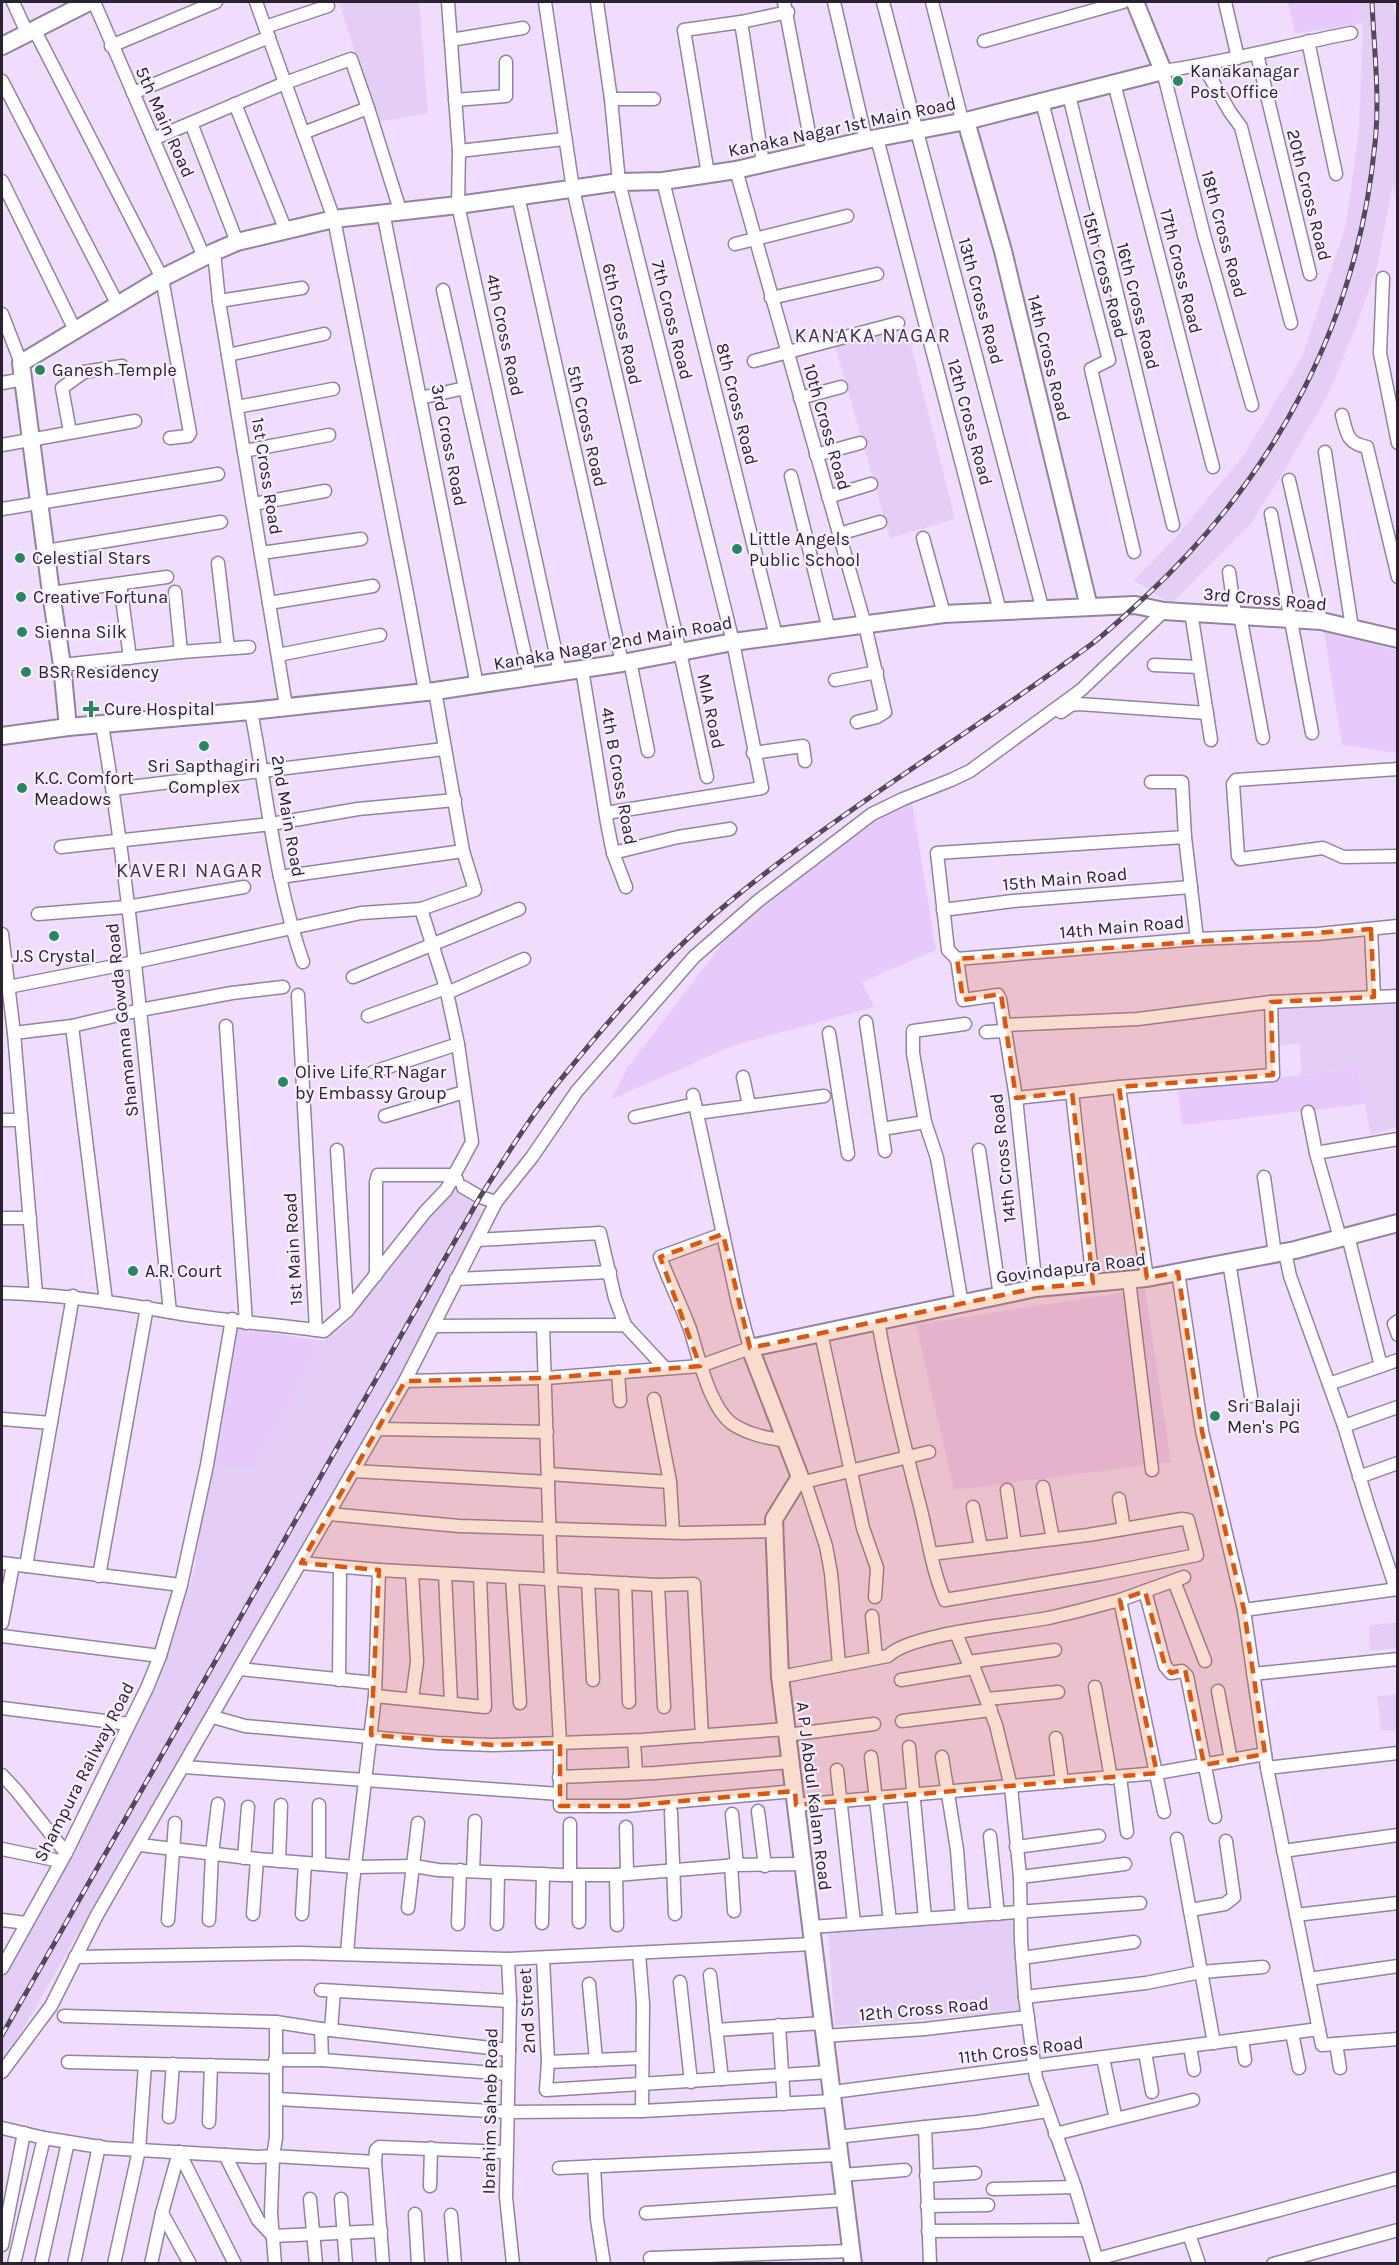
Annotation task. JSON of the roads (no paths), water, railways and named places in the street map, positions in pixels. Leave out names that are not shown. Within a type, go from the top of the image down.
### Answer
[{"type":"street","points":[[13,2],[31,31],[162,278],[190,433],[188,436],[170,438]]},
{"type":"street","points":[[2,46],[31,31],[65,6],[89,2]]},
{"type":"street","name":"5th Main Road","points":[[94,2],[153,139],[209,254]]},
{"type":"street","points":[[111,45],[216,2]]},
{"type":"street","points":[[8,987],[362,913],[421,909],[475,890],[463,851],[444,748],[407,593],[334,219],[256,2]]},
{"type":"street","name":"4th Cross Road","points":[[449,2],[459,151],[459,205],[560,672]]},
{"type":"street","name":"6th Cross Road","points":[[545,2],[573,189],[680,652]]},
{"type":"street","name":"7th Cross Road","points":[[597,2],[611,99],[619,182],[732,642],[762,788],[606,813]]},
{"type":"street","name":"12th Cross Road","points":[[834,2],[1000,611]]},
{"type":"street","name":"13th Cross Road","points":[[883,2],[1043,611]]},
{"type":"street","points":[[932,2],[964,121]]},
{"type":"street","points":[[984,41],[1123,2]]},
{"type":"street","points":[[1136,2],[1163,71]]},
{"type":"street","points":[[1225,2],[1238,58]]},
{"type":"street","points":[[133,93],[328,6]]},
{"type":"street","points":[[708,174],[684,30],[741,22],[786,7],[813,153]]},
{"type":"street","points":[[741,22],[763,164]]},
{"type":"street","points":[[451,40],[523,28]]},
{"type":"street","name":"Kanaka Nagar 1st Main Road","points":[[22,371],[75,330],[162,278],[237,242],[334,219],[459,205],[619,182],[663,181],[736,170],[871,139],[964,121],[1163,71],[1238,58],[1351,33]]},
{"type":"street","points":[[1308,41],[1336,174]]},
{"type":"street","name":"20th Cross Road","points":[[1257,54],[1310,274]]},
{"type":"street","name":"3rd Cross Road","points":[[285,83],[351,59],[369,108],[392,211],[420,398],[477,685]]},
{"type":"street","points":[[455,100],[506,96],[506,62]]},
{"type":"street","points":[[1203,65],[1241,127],[1291,323]]},
{"type":"street","name":"18th Cross Road","points":[[1163,71],[1204,235],[1252,405]]},
{"type":"street","points":[[2,81],[117,305]]},
{"type":"street","points":[[153,139],[285,83]]},
{"type":"street","name":"17th Cross Road","points":[[1114,83],[1213,467]]},
{"type":"street","name":"16th Cross Road","points":[[1069,95],[1173,525]]},
{"type":"street","points":[[611,99],[654,99]]},
{"type":"street","name":"15th Cross Road","points":[[1042,102],[1109,360],[1091,369],[1134,552]]},
{"type":"street","points":[[235,104],[286,231]]},
{"type":"street","points":[[303,133],[369,108]]},
{"type":"street","name":"14th Cross Road","points":[[964,121],[1003,251],[1089,607]]},
{"type":"street","points":[[191,123],[237,242]]},
{"type":"street","points":[[459,151],[564,139]]},
{"type":"street","name":"10th Cross Road","points":[[736,170],[877,672],[885,711],[878,717],[857,722]]},
{"type":"street","points":[[2,181],[75,330]]},
{"type":"street","name":"8th Cross Road","points":[[663,181],[776,636]]},
{"type":"street","name":"5th Cross Road","points":[[518,196],[648,751]]},
{"type":"street","points":[[735,244],[847,216]]},
{"type":"street","name":"1st Cross Road","points":[[209,254],[219,301],[286,706]]},
{"type":"street","points":[[771,298],[877,274]]},
{"type":"street","points":[[1383,278],[1380,353],[1398,443]]},
{"type":"street","points":[[219,301],[302,288]]},
{"type":"street","points":[[443,290],[530,677]]},
{"type":"street","points":[[2,314],[5,334],[22,371],[62,665],[68,727]]},
{"type":"street","points":[[754,361],[898,324]]},
{"type":"street","points":[[228,355],[324,334]]},
{"type":"street","points":[[70,432],[62,388],[84,372],[122,366]]},
{"type":"street","points":[[2,383],[22,371]]},
{"type":"street","points":[[800,398],[841,387]]},
{"type":"street","points":[[420,398],[465,388]]},
{"type":"street","points":[[237,407],[333,389]]},
{"type":"street","points":[[1342,415],[1348,437],[1356,445],[1367,447],[1398,577]]},
{"type":"street","points":[[2,445],[135,421]]},
{"type":"street","points":[[244,451],[329,435]]},
{"type":"street","points":[[816,455],[860,443]]},
{"type":"street","points":[[1325,452],[1352,628]]},
{"type":"street","points":[[2,509],[218,474]]},
{"type":"street","points":[[791,476],[829,630]]},
{"type":"street","points":[[1289,480],[1321,621]]},
{"type":"street","points":[[828,497],[871,484]]},
{"type":"street","points":[[253,504],[325,491]]},
{"type":"street","points":[[1271,514],[1312,733]]},
{"type":"street","points":[[45,551],[221,522]]},
{"type":"street","points":[[838,534],[880,522]]},
{"type":"street","points":[[923,538],[944,614]]},
{"type":"street","points":[[261,553],[361,539]]},
{"type":"street","points":[[218,563],[228,648]]},
{"type":"street","points":[[1229,572],[1263,738]]},
{"type":"street","points":[[51,593],[167,577]]},
{"type":"street","points":[[120,584],[130,658]]},
{"type":"street","points":[[269,603],[373,586]]},
{"type":"street","points":[[175,592],[181,652]]},
{"type":"street","name":"Kanaka Nagar 2nd Main Road","points":[[2,736],[68,727],[250,711],[477,685],[626,662],[732,642],[944,614],[1135,605],[1164,611]]},
{"type":"street","points":[[2,2072],[51,2006],[97,1915],[140,1845],[405,1381],[496,1202],[561,1113],[681,970],[722,932],[810,860],[872,814],[970,771],[1081,690],[1164,611]]},
{"type":"street","name":"3rd Cross Road","points":[[1164,611],[1321,621],[1398,639]]},
{"type":"street","points":[[1191,612],[1211,740]]},
{"type":"street","points":[[278,655],[380,635]]},
{"type":"street","points":[[62,665],[249,647]]},
{"type":"street","name":"MIA Road","points":[[680,652],[706,777]]},
{"type":"street","points":[[1154,665],[1199,667]]},
{"type":"street","name":"4th B Cross Road","points":[[582,669],[613,853],[626,887]]},
{"type":"street","points":[[835,680],[877,672]]},
{"type":"street","points":[[1039,720],[1050,719],[1066,707],[1075,705],[1207,713]]},
{"type":"street","name":"2nd Main Road","points":[[250,711],[280,877],[291,928],[303,962]]},
{"type":"street","name":"Shamanna Gowda Road","points":[[102,725],[113,789],[135,962],[170,1312]]},
{"type":"street","points":[[753,753],[803,746],[804,761]]},
{"type":"street","points":[[113,789],[444,748]]},
{"type":"street","points":[[1398,769],[1236,780],[1233,784],[1240,859],[1323,848],[1343,857],[1398,856]]},
{"type":"street","points":[[1151,782],[1182,782],[1185,837],[1197,939]]},
{"type":"street","points":[[61,847],[271,824],[358,809],[455,801]]},
{"type":"street","points":[[613,853],[678,837],[730,830]]},
{"type":"street","points":[[1004,1028],[1002,1005],[998,995],[963,1000],[957,959],[948,950],[937,853],[1185,837]]},
{"type":"street","points":[[280,877],[463,851]]},
{"type":"street","points":[[38,914],[127,907],[244,887]]},
{"type":"street","name":"15th Main Road","points":[[943,910],[1013,901],[1191,887]]},
{"type":"street","points":[[2,1293],[73,1296],[246,1323],[324,1331],[347,1311],[425,1212],[446,1190],[472,1142],[458,1044],[447,990],[421,909]]},
{"type":"street","points":[[353,977],[519,909]]},
{"type":"street","name":"14th Main Road","points":[[957,959],[1197,939],[1317,934],[1398,926]]},
{"type":"street","points":[[1371,929],[1374,997]]},
{"type":"street","points":[[2,934],[8,987],[10,1038],[21,1120],[36,1294]]},
{"type":"street","points":[[368,1016],[447,990],[524,959]]},
{"type":"street","points":[[10,1038],[140,1010],[232,993],[283,987]]},
{"type":"street","name":"1st Main Road","points":[[297,995],[315,1330]]},
{"type":"street","points":[[986,1032],[1004,1028],[1138,1018],[1271,1002],[1398,996]]},
{"type":"street","points":[[1016,1098],[1273,1075],[1271,1002]]},
{"type":"street","points":[[866,1022],[885,1151]]},
{"type":"street","points":[[962,1304],[937,1158],[925,1122],[913,1053],[913,1031],[965,1024]]},
{"type":"street","points":[[72,1026],[106,1302]]},
{"type":"street","points":[[226,1026],[246,1323]]},
{"type":"street","name":"14th Cross Road","points":[[1004,1028],[1016,1098],[1036,1288]]},
{"type":"street","points":[[829,1033],[848,1154]]},
{"type":"street","points":[[373,1072],[458,1044]]},
{"type":"street","points":[[743,1077],[749,1105]]},
{"type":"street","points":[[1119,1087],[1147,1278]]},
{"type":"street","points":[[385,1116],[464,1092]]},
{"type":"street","points":[[1072,1092],[1093,1283]]},
{"type":"street","points":[[635,1117],[695,1104],[749,1105],[824,1096]]},
{"type":"street","points":[[695,1104],[750,1348],[826,1546],[831,1573],[839,1664]]},
{"type":"street","points":[[1308,1112],[1316,1153],[1344,1237],[1381,1366]]},
{"type":"street","points":[[2,1120],[21,1120]]},
{"type":"street","points":[[882,1129],[925,1122]]},
{"type":"street","points":[[1316,1153],[1398,1139]]},
{"type":"street","points":[[337,1150],[347,1311]]},
{"type":"street","points":[[979,1150],[1000,1296]]},
{"type":"street","points":[[376,1275],[376,1182],[378,1175],[453,1176],[463,1187],[480,1197],[496,1202]]},
{"type":"street","points":[[1244,1610],[1397,1589],[1344,1426],[1280,1253],[1264,1177]]},
{"type":"street","points":[[446,1190],[463,1187]]},
{"type":"street","points":[[2,1218],[30,1218]]},
{"type":"street","name":"Govindapura Road","points":[[750,1348],[1036,1288],[1147,1278],[1280,1253],[1398,1224]]},
{"type":"street","points":[[477,1240],[600,1233],[615,1298],[625,1326],[665,1368]]},
{"type":"street","points":[[723,1234],[660,1257],[689,1328],[700,1366],[716,1402],[732,1424],[753,1435],[786,1441]]},
{"type":"street","points":[[1229,1262],[1251,1396]]},
{"type":"street","points":[[456,1279],[610,1272]]},
{"type":"street","points":[[1178,1272],[1202,1431],[1244,1610],[1267,1768],[1322,2045],[1398,2039]]},
{"type":"street","points":[[1129,1280],[1152,1470]]},
{"type":"street","points":[[26,1566],[73,1296]]},
{"type":"street","points":[[99,1576],[147,1307]]},
{"type":"street","name":"Shampura Railway Road","points":[[2,1968],[63,1857],[160,1656],[181,1585],[207,1465],[232,1319]]},
{"type":"street","points":[[878,1321],[888,1380],[936,1578],[945,1600],[1197,1555],[1188,1520],[1182,1519],[1053,1539],[931,1554]]},
{"type":"street","points":[[1398,1321],[1394,1324],[1398,1335]]},
{"type":"street","points":[[433,1326],[625,1326]]},
{"type":"street","points":[[543,1326],[551,1579],[560,1743],[560,1806],[626,1806],[795,1798],[841,1800],[913,1796],[1157,1773],[1265,1755]]},
{"type":"street","points":[[821,1333],[863,1528],[877,1568],[874,1597]]},
{"type":"street","points":[[405,1381],[546,1378],[700,1366],[750,1348]]},
{"type":"street","points":[[1329,1384],[1398,1360]]},
{"type":"street","points":[[618,1372],[620,1401]]},
{"type":"street","points":[[654,1399],[670,1482],[674,1532]]},
{"type":"street","points":[[1344,1426],[1398,1407]]},
{"type":"street","points":[[2,1419],[51,1423]]},
{"type":"street","points":[[378,1429],[547,1432]]},
{"type":"street","points":[[801,1483],[929,1452]]},
{"type":"street","points":[[1359,1477],[1398,1463]]},
{"type":"street","points":[[353,1472],[670,1482]]},
{"type":"street","name":"A P J Abdul Kalam Road","points":[[801,1483],[774,1519],[780,1677],[852,2257]]},
{"type":"street","points":[[1043,1487],[1053,1539]]},
{"type":"street","points":[[1007,1490],[1015,1544]]},
{"type":"street","points":[[1119,1499],[1124,1529]]},
{"type":"street","points":[[973,1507],[981,1548]]},
{"type":"street","points":[[329,1515],[459,1526],[674,1532],[774,1531]]},
{"type":"street","points":[[301,1563],[512,1578],[658,1585],[694,1584],[702,1736]]},
{"type":"street","points":[[2,1619],[7,1564],[181,1585]]},
{"type":"street","points":[[339,1680],[340,1567]]},
{"type":"street","points":[[347,1954],[375,1696],[379,1570]]},
{"type":"street","points":[[412,1572],[417,1653],[412,1700]]},
{"type":"street","points":[[445,1574],[451,1702]]},
{"type":"street","points":[[375,1696],[485,1707],[480,1576]]},
{"type":"street","points":[[512,1578],[520,1703]]},
{"type":"street","points":[[780,1677],[888,1656],[896,1648],[956,1633],[1049,1618],[1120,1600],[1179,1579],[1205,1661]]},
{"type":"street","points":[[588,1581],[593,1680]]},
{"type":"street","points":[[625,1583],[629,1702]]},
{"type":"street","points":[[658,1585],[664,1707]]},
{"type":"street","points":[[1144,1591],[1165,1666],[1171,1673],[1182,1671],[1187,1677],[1215,1817]]},
{"type":"street","points":[[1120,1600],[1164,1812]]},
{"type":"street","points":[[872,1616],[876,1658]]},
{"type":"street","points":[[956,1633],[989,1705],[1007,1762],[1020,1877],[1025,1997],[1034,2066],[1047,2111],[1075,2187],[1097,2261],[1398,2178]]},
{"type":"street","points":[[2,1636],[160,1656]]},
{"type":"street","points":[[901,1680],[1055,1650]]},
{"type":"street","points":[[1253,1674],[1398,1659]]},
{"type":"street","points":[[240,1669],[375,1683]]},
{"type":"street","points":[[1095,1687],[1127,1832]]},
{"type":"street","points":[[1218,1691],[1231,1760]]},
{"type":"street","points":[[902,1721],[1058,1692]]},
{"type":"street","points":[[2,1708],[129,1724]]},
{"type":"street","points":[[213,1717],[245,1726],[482,1745],[634,1741],[787,1732],[874,1724]]},
{"type":"street","points":[[1056,1737],[1062,1782]]},
{"type":"street","points":[[634,1741],[636,1773]]},
{"type":"street","points":[[909,1747],[925,1918]]},
{"type":"street","points":[[1267,1768],[1398,1753]]},
{"type":"street","points":[[871,1757],[890,1921]]},
{"type":"street","points":[[942,1757],[958,1859],[962,1916]]},
{"type":"street","points":[[560,1777],[790,1762]]},
{"type":"street","points":[[184,1767],[559,1794]]},
{"type":"street","points":[[837,1770],[854,1923]]},
{"type":"street","points":[[2,1775],[28,1804],[63,1857]]},
{"type":"street","points":[[209,1920],[212,1854],[219,1804]]},
{"type":"street","points":[[279,1861],[282,1805]]},
{"type":"street","points":[[319,1805],[319,1864]]},
{"type":"street","points":[[244,1858],[248,1807]]},
{"type":"street","points":[[758,1811],[765,1866]]},
{"type":"street","points":[[671,1812],[675,1914]]},
{"type":"street","points":[[732,1814],[734,1911]]},
{"type":"street","points":[[473,1871],[475,1821]]},
{"type":"street","points":[[168,1920],[175,1823]]},
{"type":"street","points":[[408,1908],[418,1823]]},
{"type":"street","points":[[570,1824],[579,1922]]},
{"type":"street","points":[[617,1924],[626,1827]]},
{"type":"street","points":[[1283,1851],[1398,1835]]},
{"type":"street","points":[[990,1836],[998,1914]]},
{"type":"street","points":[[1016,1847],[1099,1836]]},
{"type":"street","points":[[1177,1839],[1214,2043]]},
{"type":"street","points":[[1190,1910],[1225,1904],[1234,1897],[1226,1841]]},
{"type":"street","points":[[140,1845],[244,1858],[355,1867],[414,1866],[498,1873],[621,1874],[734,1865],[803,1864]]},
{"type":"street","points":[[2,1849],[63,1857]]},
{"type":"street","points":[[253,1914],[257,1859]]},
{"type":"street","points":[[302,1914],[305,1863]]},
{"type":"street","points":[[1020,1877],[1125,1864]]},
{"type":"street","points":[[458,1924],[460,1870]]},
{"type":"street","points":[[496,1924],[498,1873]]},
{"type":"street","points":[[542,1923],[543,1874]]},
{"type":"street","points":[[811,1926],[1140,1903]]},
{"type":"street","points":[[1296,1915],[1398,1903]]},
{"type":"street","points":[[2,1920],[26,1923]]},
{"type":"street","points":[[1022,1958],[1134,1942]]},
{"type":"street","points":[[75,1957],[300,1953],[508,1959],[813,1944]]},
{"type":"street","points":[[639,1953],[643,2004],[642,2111]]},
{"type":"street","name":"2nd Street","points":[[543,1958],[548,2062]]},
{"type":"street","name":"Ibrahim Saheb Road","points":[[508,1959],[510,2001],[506,2197],[513,2264]]},
{"type":"street","points":[[1309,1979],[1398,1966]]},
{"type":"street","points":[[1025,1997],[1146,1983],[1201,1972],[1263,1967]]},
{"type":"street","points":[[710,1975],[722,2079]]},
{"type":"street","points":[[680,1982],[691,2082]]},
{"type":"street","points":[[589,1984],[596,2060]]},
{"type":"street","points":[[322,2060],[328,1990],[510,2001]]},
{"type":"street","points":[[64,2016],[276,2022],[326,2030],[509,2050]]},
{"type":"street","name":"12th Cross Road","points":[[716,2030],[779,2025],[824,2030],[925,2029],[1028,2017]]},
{"type":"street","points":[[275,2264],[271,2213],[276,2138],[276,2022]]},
{"type":"street","points":[[779,2025],[784,2104]]},
{"type":"street","name":"11th Cross Road","points":[[277,2099],[508,2112],[642,2111],[784,2104],[1034,2066],[1319,2029]]},
{"type":"street","points":[[1292,2033],[1299,2068]]},
{"type":"street","points":[[1242,2039],[1245,2060]]},
{"type":"street","points":[[1336,2044],[1340,2068]]},
{"type":"street","points":[[1191,2046],[1194,2070]]},
{"type":"street","points":[[1145,2052],[1152,2092]]},
{"type":"street","points":[[642,2058],[548,2062],[546,2090],[829,2072]]},
{"type":"street","points":[[1102,2058],[1115,2115]]},
{"type":"street","points":[[68,2062],[211,2066],[322,2060],[508,2074]]},
{"type":"street","points":[[114,2264],[139,2150],[145,2064]]},
{"type":"street","points":[[169,2117],[173,2064]]},
{"type":"street","points":[[209,2122],[211,2066]]},
{"type":"street","points":[[1055,2134],[1193,2100]]},
{"type":"street","points":[[837,2137],[977,2122],[1047,2111]]},
{"type":"street","points":[[925,2127],[930,2264]]},
{"type":"street","points":[[2,2128],[68,2142],[139,2150],[375,2162]]},
{"type":"street","points":[[2,2245],[24,2133]]},
{"type":"street","points":[[14,2264],[44,2138]]},
{"type":"street","points":[[41,2264],[68,2142]]},
{"type":"street","points":[[74,2264],[99,2146]]},
{"type":"street","points":[[383,2264],[375,2162],[379,2147],[506,2152]]},
{"type":"street","points":[[430,2186],[431,2148]]},
{"type":"street","points":[[151,2264],[179,2152]]},
{"type":"street","points":[[179,2152],[235,2264]]},
{"type":"street","points":[[225,2155],[258,2220],[273,2236],[381,2231]]},
{"type":"street","points":[[560,2168],[839,2155]]},
{"type":"street","points":[[594,2166],[597,2219],[604,2264]]},
{"type":"street","points":[[842,2175],[905,2170]]},
{"type":"street","points":[[926,2176],[975,2174]]},
{"type":"street","points":[[993,2189],[1075,2187]]},
{"type":"street","points":[[310,2199],[316,2264]]},
{"type":"street","points":[[340,2199],[346,2264]]},
{"type":"street","points":[[646,2213],[845,2200]]},
{"type":"street","points":[[927,2206],[988,2205]]},
{"type":"street","points":[[162,2213],[190,2264]]},
{"type":"street","points":[[415,2214],[418,2264]]},
{"type":"street","points":[[451,2215],[455,2264]]},
{"type":"street","points":[[928,2230],[1087,2230]]},
{"type":"street","points":[[1273,2264],[1398,2230]]},
{"type":"street","points":[[1189,2234],[1199,2264]]},
{"type":"street","points":[[650,2258],[852,2257]]},
{"type":"railway","points":[[2,2035],[480,1197],[525,1127],[555,1086],[653,973],[692,934],[734,898],[822,831],[1003,707],[1093,643],[1120,620],[1192,549],[1234,499],[1271,446],[1303,391],[1329,333],[1350,272],[1366,209],[1376,125],[1377,90],[1372,2]]},
{"type":"place","name":"Kanakanagar Post Office","points":[[1178,81]]},
{"type":"place","name":"Ganesh Temple","points":[[40,370]]},
{"type":"place","name":"Little Angels Public School","points":[[737,549]]},
{"type":"place","name":"Celestial Stars","points":[[20,558]]},
{"type":"place","name":"Creative Fortuna","points":[[21,597]]},
{"type":"place","name":"Sienna Silk","points":[[22,632]]},
{"type":"place","name":"BSR Residency","points":[[26,672]]},
{"type":"place","name":"Cure Hospital","points":[[91,709]]},
{"type":"place","name":"Sri Sapthagiri Complex","points":[[204,746]]},
{"type":"place","name":"K.C. Comfort Meadows","points":[[22,788]]},
{"type":"place","name":"J.S Crystal","points":[[54,936]]},
{"type":"place","name":"Olive Life RT Nagar by Embassy Group","points":[[283,1082]]},
{"type":"place","name":"A.R. Court","points":[[133,1271]]},
{"type":"place","name":"Sri Balaji Men's PG","points":[[1215,1416]]},
{"type":"district","name":"KANAKA NAGAR","points":[[873,335]]},
{"type":"district","name":"KAVERI NAGAR","points":[[190,870]]}]
